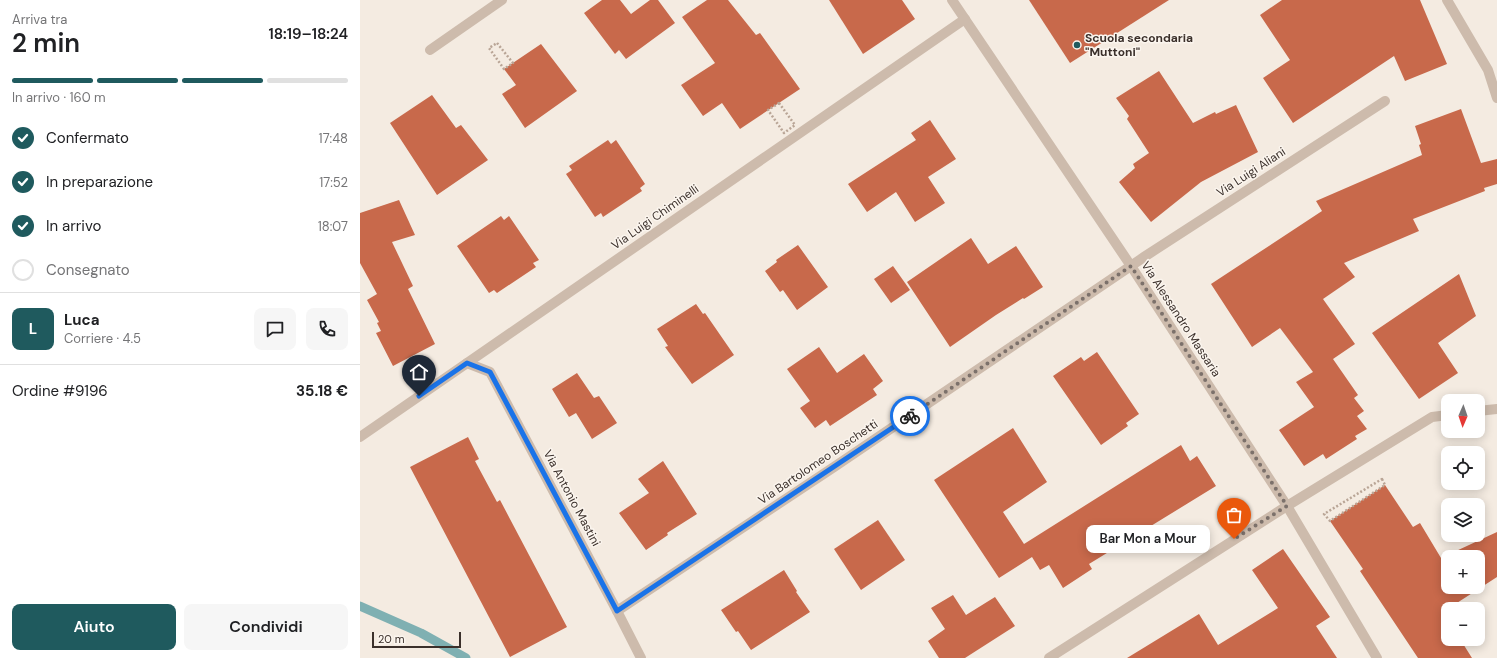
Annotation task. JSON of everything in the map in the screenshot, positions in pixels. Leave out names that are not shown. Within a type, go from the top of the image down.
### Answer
[{"type":"street","points":[[430,50],[502,0]]},
{"type":"street","name":"Via Alessandro Massaria","points":[[952,0],[1131,266],[1287,506],[1377,658]]},
{"type":"street","points":[[1447,0],[1493,68],[1497,98]]},
{"type":"street","name":"Via Luigi Chiminelli","points":[[360,437],[964,19]]},
{"type":"street","name":"Via Luigi Aliani","points":[[1131,266],[1385,101]]},
{"type":"street","name":"Via Bartolomeo Boschetti","points":[[617,611],[834,468],[1131,266]]},
{"type":"street","name":"Via Antonio Mastini","points":[[467,363],[490,372],[641,658]]},
{"type":"street","points":[[1485,410],[1497,409]]},
{"type":"street","points":[[1049,658],[1287,506],[1432,417],[1441,416]]},
{"type":"path","points":[[497,43],[513,63],[504,69],[490,48],[497,43]]},
{"type":"path","points":[[779,103],[795,125],[784,133],[768,110],[779,103]]},
{"type":"path","points":[[1382,479],[1385,485],[1330,521],[1324,514],[1382,479]]},
{"type":"building","points":[[602,0],[620,0],[631,14],[650,0],[658,0],[675,23],[626,59],[619,50],[615,54],[584,13]]},
{"type":"building","points":[[707,0],[728,0],[756,35],[760,33],[800,89],[740,129],[722,103],[703,116],[681,85],[715,63],[682,17]]},
{"type":"building","points":[[829,0],[902,0],[915,19],[863,54]]},
{"type":"building","points":[[1029,0],[1169,0],[1070,63]]},
{"type":"building","points":[[1282,0],[1420,0],[1447,64],[1405,81],[1394,56],[1293,123],[1263,78],[1290,60],[1260,15]]},
{"type":"building","points":[[541,44],[577,91],[525,128],[502,94],[516,85],[504,69]]},
{"type":"building","points":[[1159,71],[1193,123],[1215,112],[1216,114],[1236,105],[1258,152],[1201,182],[1151,222],[1119,182],[1135,168],[1133,164],[1149,153],[1127,119],[1129,116],[1116,98]]},
{"type":"building","points":[[432,95],[456,128],[461,125],[488,160],[437,195],[390,123]]},
{"type":"building","points":[[1461,109],[1481,163],[1497,159],[1497,184],[1484,188],[1485,191],[1413,219],[1419,231],[1344,263],[1355,277],[1323,299],[1355,344],[1333,359],[1358,395],[1354,398],[1364,411],[1357,416],[1367,429],[1355,436],[1357,439],[1326,459],[1323,454],[1304,466],[1279,430],[1314,407],[1296,382],[1313,372],[1280,328],[1252,347],[1211,284],[1322,211],[1316,201],[1422,155],[1419,145],[1421,144],[1415,126]]},
{"type":"building","points":[[930,120],[956,159],[928,177],[945,203],[915,222],[896,192],[867,212],[848,184],[916,140],[911,133]]},
{"type":"building","points":[[608,140],[611,144],[616,140],[645,184],[640,188],[642,191],[603,217],[601,213],[595,217],[566,174],[572,170],[569,166]]},
{"type":"building","points":[[399,200],[415,235],[392,242],[413,286],[408,289],[435,344],[393,366],[376,333],[381,331],[377,323],[379,322],[367,300],[377,294],[360,263],[360,213]]},
{"type":"building","points":[[501,216],[504,220],[509,216],[539,260],[533,263],[536,267],[497,293],[494,290],[489,293],[457,246]]},
{"type":"building","points":[[971,238],[988,264],[1016,246],[1043,287],[996,315],[950,347],[907,282]]},
{"type":"building","points":[[798,245],[828,287],[797,310],[783,290],[780,292],[765,271],[777,262],[776,260]]},
{"type":"building","points":[[893,266],[910,290],[891,303],[874,279]]},
{"type":"building","points":[[1459,274],[1476,316],[1438,343],[1458,373],[1419,399],[1372,333]]},
{"type":"building","points":[[696,304],[703,314],[705,313],[734,355],[692,384],[665,347],[668,346],[657,329]]},
{"type":"building","points":[[819,347],[837,373],[864,354],[883,381],[873,389],[877,395],[830,426],[826,420],[815,428],[800,408],[810,401],[787,369]]},
{"type":"building","points":[[1097,352],[1139,414],[1126,423],[1128,426],[1101,445],[1053,376],[1081,357],[1084,361]]},
{"type":"building","points":[[577,373],[594,398],[599,396],[617,423],[592,439],[576,413],[569,417],[552,389]]},
{"type":"building","points":[[1013,428],[1047,482],[1003,512],[1024,544],[1181,445],[1190,461],[1197,456],[1216,486],[1089,564],[1092,569],[1063,588],[1049,565],[1040,570],[1032,557],[999,578],[934,480]]},
{"type":"building","points":[[468,437],[479,459],[475,461],[497,502],[500,500],[567,627],[510,657],[410,467]]},
{"type":"building","points":[[663,461],[697,514],[667,533],[668,535],[646,550],[619,513],[649,493],[638,479]]},
{"type":"building","points":[[1385,485],[1413,527],[1420,523],[1441,558],[1441,594],[1471,594],[1458,602],[1441,602],[1441,646],[1464,646],[1472,658],[1418,658],[1360,571],[1363,569],[1330,521]]},
{"type":"building","points":[[878,520],[905,560],[861,590],[834,549]]},
{"type":"building","points":[[1497,532],[1497,577],[1485,585],[1485,550],[1458,550],[1475,542],[1485,542],[1485,538]]},
{"type":"building","points":[[1283,549],[1330,617],[1316,626],[1337,658],[1127,658],[1199,614],[1218,645],[1278,608],[1252,570]]},
{"type":"building","points":[[784,570],[797,591],[796,592],[810,612],[751,650],[721,610]]},
{"type":"building","points":[[953,595],[966,615],[995,597],[1015,626],[965,658],[939,658],[928,641],[945,629],[931,608]]},
{"type":"waterway","points":[[360,606],[421,633],[466,658]]},
{"type":"way so far","points":[[910,416],[1131,266],[1287,506],[1234,539]]},
{"type":"place","name":"Scuola secondaria \"Muttoni\"","points":[[1077,45]]},
{"type":"place","name":"Bar Mon a Mour","points":[[1234,539]]},
{"type":"route","points":[[419,396],[467,363],[490,372],[617,611],[910,416]]}]
